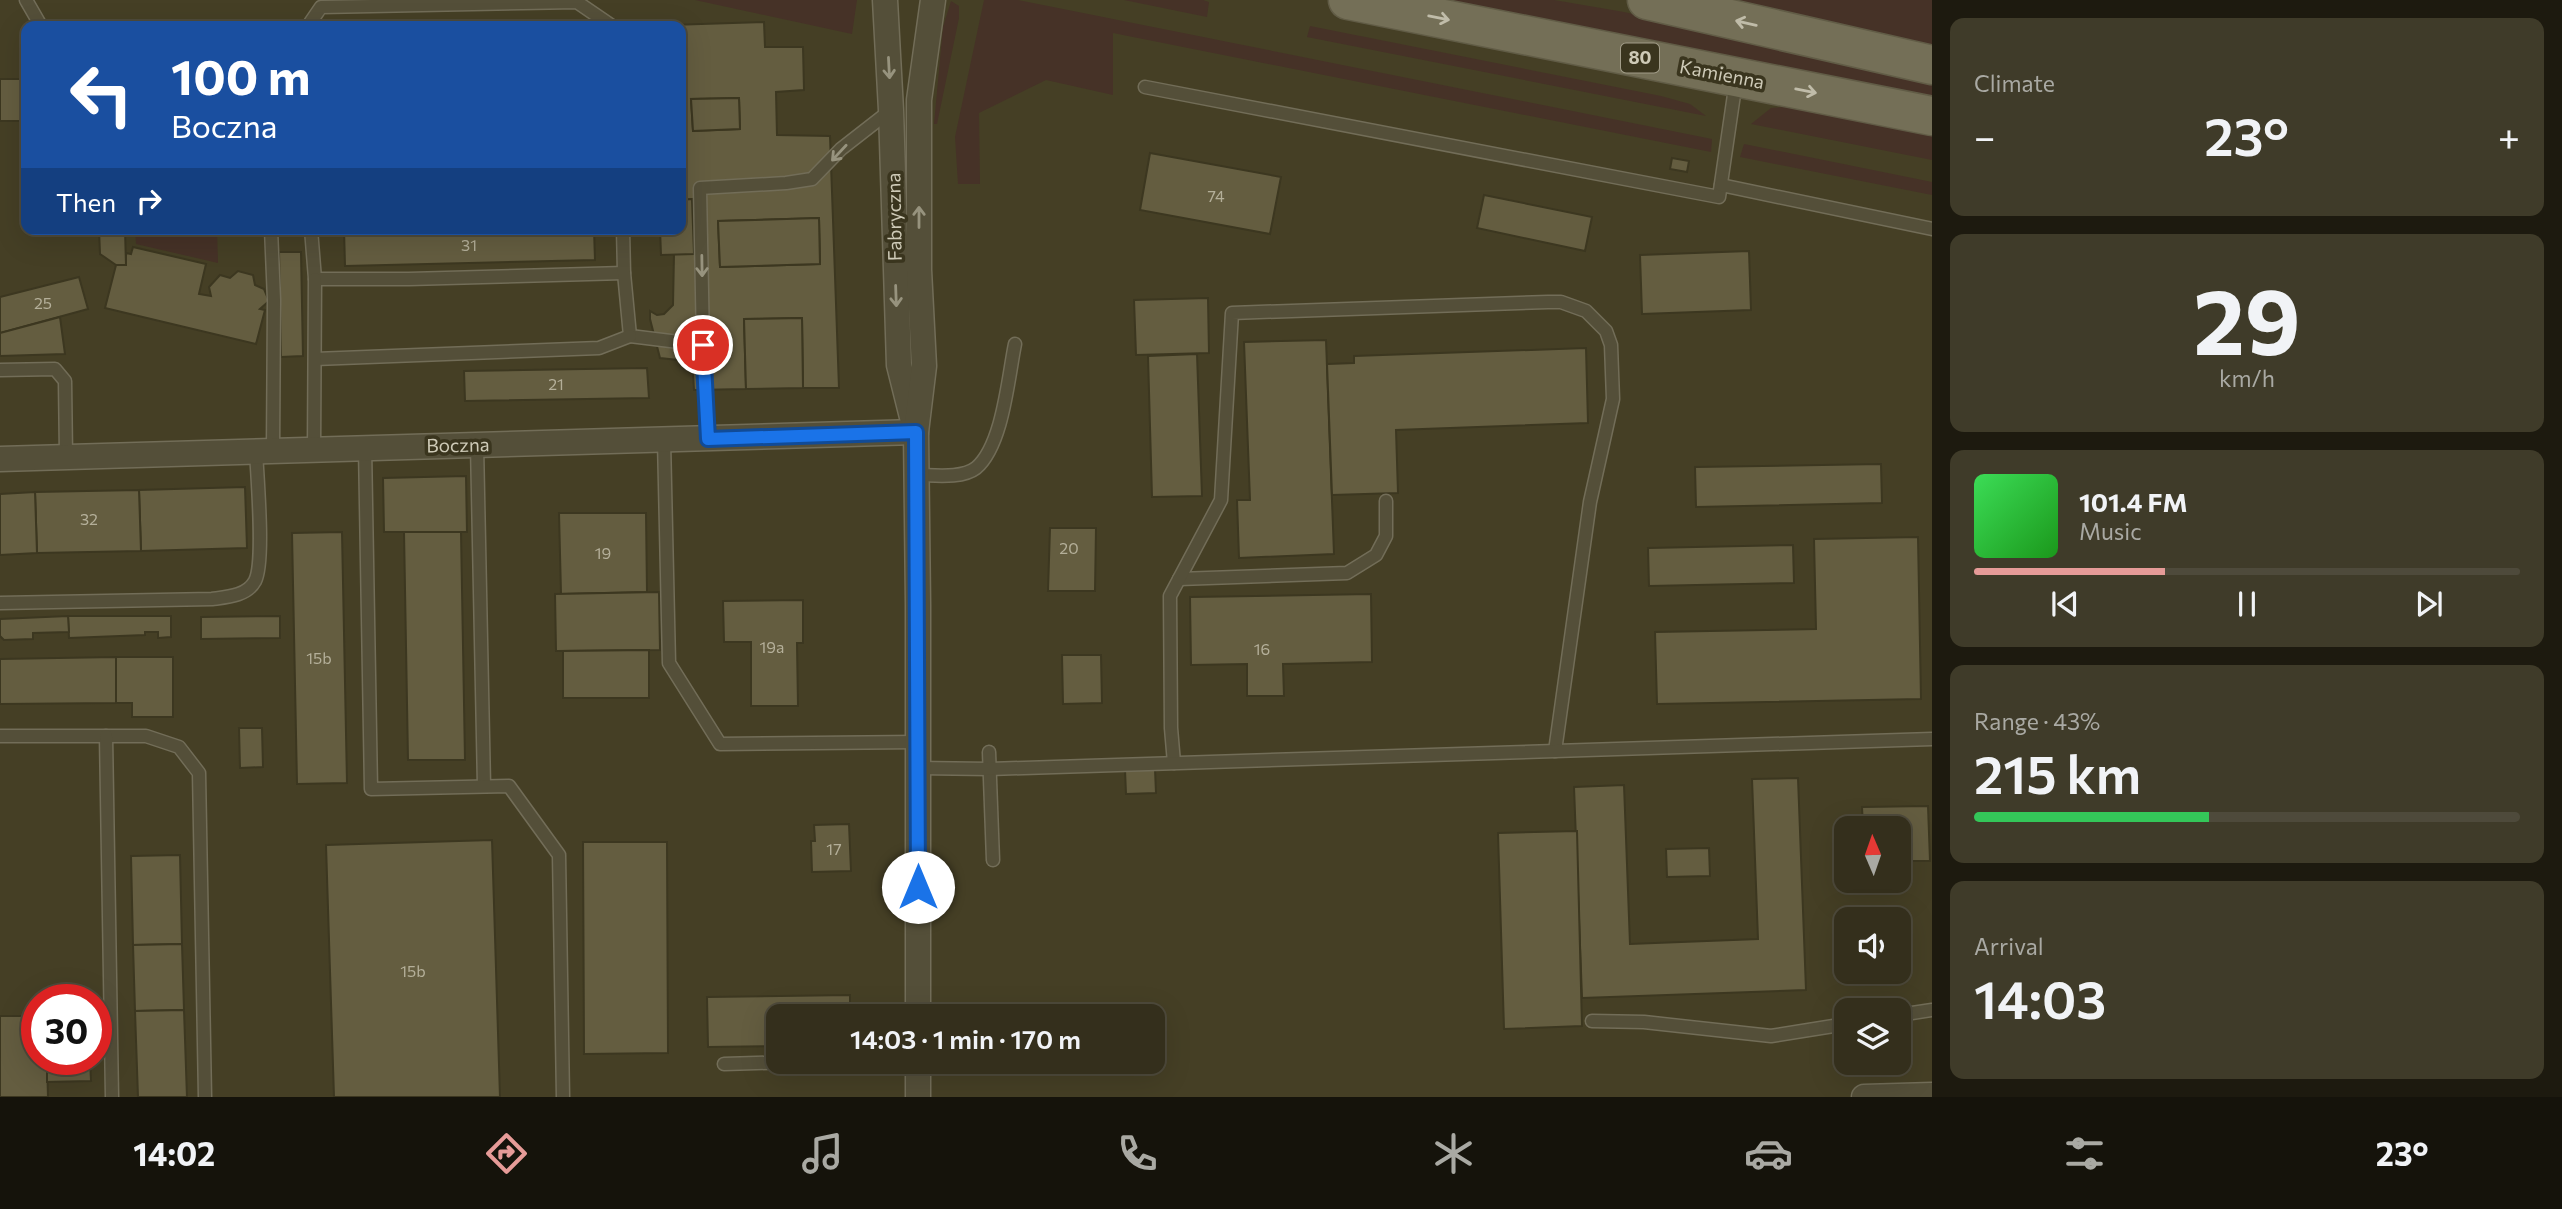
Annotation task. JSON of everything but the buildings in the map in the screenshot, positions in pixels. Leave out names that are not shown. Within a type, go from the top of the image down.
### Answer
[{"type":"main road","name":"Kamienna","points":[[1348,0],[1932,116]]},
{"type":"main road","points":[[1647,0],[1932,65]]},
{"type":"street","name":"Fabryczna","points":[[885,0],[899,365],[916,432]]},
{"type":"street","name":"Fabryczna","points":[[918,1004],[916,432],[924,366],[919,270],[919,100],[933,0]]},
{"type":"street","name":"Boczna","points":[[0,458],[916,432]]},
{"type":"street","points":[[918,1074],[919,1097]]},
{"type":"street","points":[[1864,1097],[1932,1095]]},
{"type":"lane","points":[[26,0],[38,21]]},
{"type":"lane","points":[[312,21],[321,7],[577,2],[605,21]]},
{"type":"lane","points":[[1145,88],[1719,197],[1737,77]]},
{"type":"lane","points":[[708,439],[700,188],[812,179],[832,162],[841,149],[891,110]]},
{"type":"lane","points":[[1721,185],[1932,229]]},
{"type":"lane","points":[[0,603],[212,599],[240,595],[255,582],[260,562],[274,300],[271,235]]},
{"type":"lane","points":[[311,235],[315,279],[314,449]]},
{"type":"lane","points":[[623,235],[630,336]]},
{"type":"lane","points":[[315,279],[624,273]]},
{"type":"lane","points":[[1174,763],[1171,729],[1170,596],[1221,500],[1231,313],[1548,302],[1561,302],[1586,311],[1606,331],[1611,345],[1613,399],[1590,502],[1555,751]]},
{"type":"lane","points":[[315,359],[599,348],[630,336],[703,345]]},
{"type":"lane","points":[[916,475],[958,473],[975,468],[993,446],[1015,344]]},
{"type":"lane","points":[[0,370],[55,369],[61,374],[65,381],[66,456]]},
{"type":"lane","points":[[664,440],[669,663],[720,744],[918,742]]},
{"type":"lane","points":[[477,445],[484,786]]},
{"type":"lane","points":[[365,447],[371,789],[509,786],[559,855],[563,1097]]},
{"type":"lane","points":[[1179,579],[1347,573],[1376,555],[1387,536],[1387,501]]},
{"type":"lane","points":[[0,736],[146,736],[179,747],[199,773],[205,1097]]},
{"type":"lane","points":[[106,736],[112,1097]]},
{"type":"lane","points":[[918,768],[990,769],[1932,738]]},
{"type":"lane","points":[[989,752],[993,860]]},
{"type":"lane","points":[[1911,1013],[1932,1010]]},
{"type":"lane","points":[[1592,1020],[1644,1022],[1771,1036],[1834,1026]]},
{"type":"lane","points":[[724,1064],[766,1063]]},
{"type":"shaded area","points":[[695,0],[857,0],[852,34]]},
{"type":"shaded area","points":[[984,0],[1018,0],[1712,139],[1711,152],[1113,33],[1113,95],[1046,80],[979,113],[980,184],[958,184],[955,137]]},
{"type":"shaded area","points":[[1124,0],[1203,0],[1209,2],[1207,17]]},
{"type":"shaded area","points":[[1433,0],[1554,0],[1624,12],[1932,81],[1932,99]]},
{"type":"shaded area","points":[[1728,0],[1932,0],[1932,48]]},
{"type":"shaded area","points":[[951,1],[959,6],[959,18],[937,124],[934,124],[943,27]]},
{"type":"shaded area","points":[[1310,26],[1661,96],[1690,104],[1706,116],[1307,37]]},
{"type":"shaded area","points":[[1795,106],[1932,134],[1932,160],[1751,124],[1771,108]]},
{"type":"shaded area","points":[[1744,144],[1932,182],[1932,195],[1740,157]]},
{"type":"shaded area","points":[[135,235],[217,235],[218,263],[136,244]]},
{"type":"route","points":[[703,345],[708,439],[916,432],[918,887]]}]
